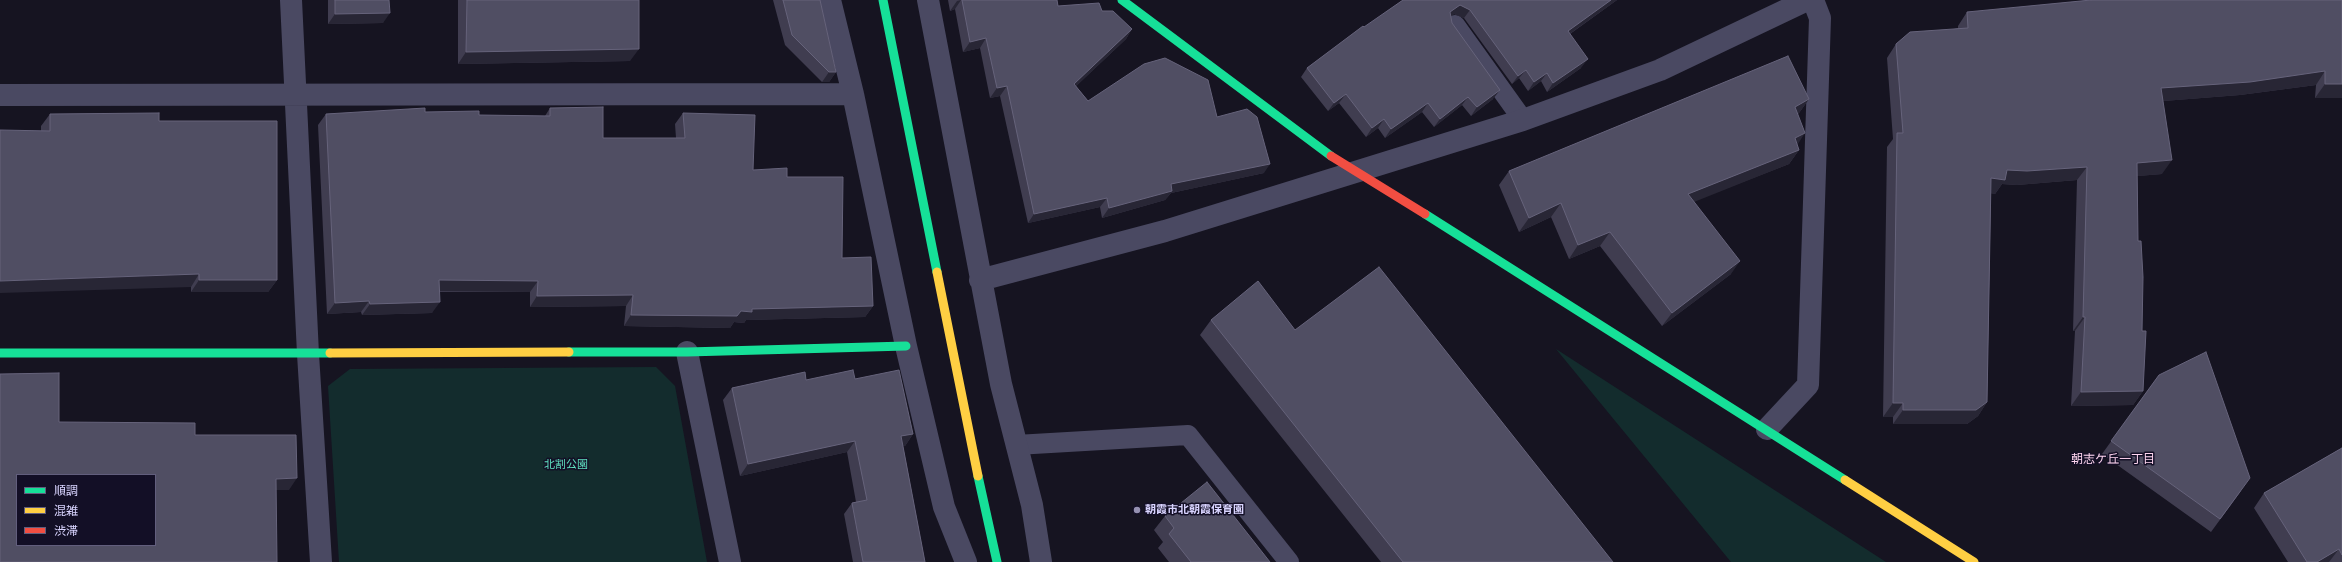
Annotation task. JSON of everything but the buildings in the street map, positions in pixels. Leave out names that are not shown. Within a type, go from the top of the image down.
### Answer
[{"type":"street","points":[[292,0],[295,93],[308,354],[321,562]]},
{"type":"street","points":[[830,0],[853,94],[906,346],[944,507],[966,562]]},
{"type":"street","points":[[883,0],[983,503],[997,562]]},
{"type":"street","points":[[928,0],[1000,384],[1032,505],[1041,562]]},
{"type":"street","points":[[1122,0],[1324,152],[1767,429],[1974,562]]},
{"type":"street","points":[[980,280],[1165,231],[1357,173],[1523,120],[1660,70],[1807,0]]},
{"type":"street","points":[[1767,429],[1808,385],[1820,18],[1813,0]]},
{"type":"street","points":[[0,95],[295,93],[853,94]]},
{"type":"street","points":[[0,353],[308,354],[687,352],[906,346]]},
{"type":"street","points":[[687,352],[730,562]]},
{"type":"lane","points":[[1455,26],[1523,120]]},
{"type":"lane","points":[[1016,445],[1188,435],[1289,562]]},
{"type":"green space","points":[[1556,349],[1886,562],[1731,562]]},
{"type":"green space","name":"北割公園","points":[[656,367],[675,386],[707,562],[339,562],[328,386],[350,369]]},
{"type":"traffic: fast","points":[[883,0],[937,272]]},
{"type":"traffic: fast","points":[[1122,0],[1331,156]]},
{"type":"traffic: fast","points":[[1425,214],[1845,480]]},
{"type":"traffic: fast","points":[[569,352],[687,352],[906,346]]},
{"type":"traffic: fast","points":[[0,353],[330,353]]},
{"type":"traffic: fast","points":[[978,476],[997,562]]},
{"type":"traffic: slow","points":[[937,272],[978,476]]},
{"type":"traffic: slow","points":[[330,353],[569,352]]},
{"type":"traffic: slow","points":[[1845,480],[1974,562]]},
{"type":"traffic: jam","points":[[1331,156],[1425,214]]},
{"type":"place","name":"朝霞市北朝霞保育園","points":[[1137,510]]},
{"type":"district","name":"朝志ケ丘一丁目","points":[[2113,460]]}]
